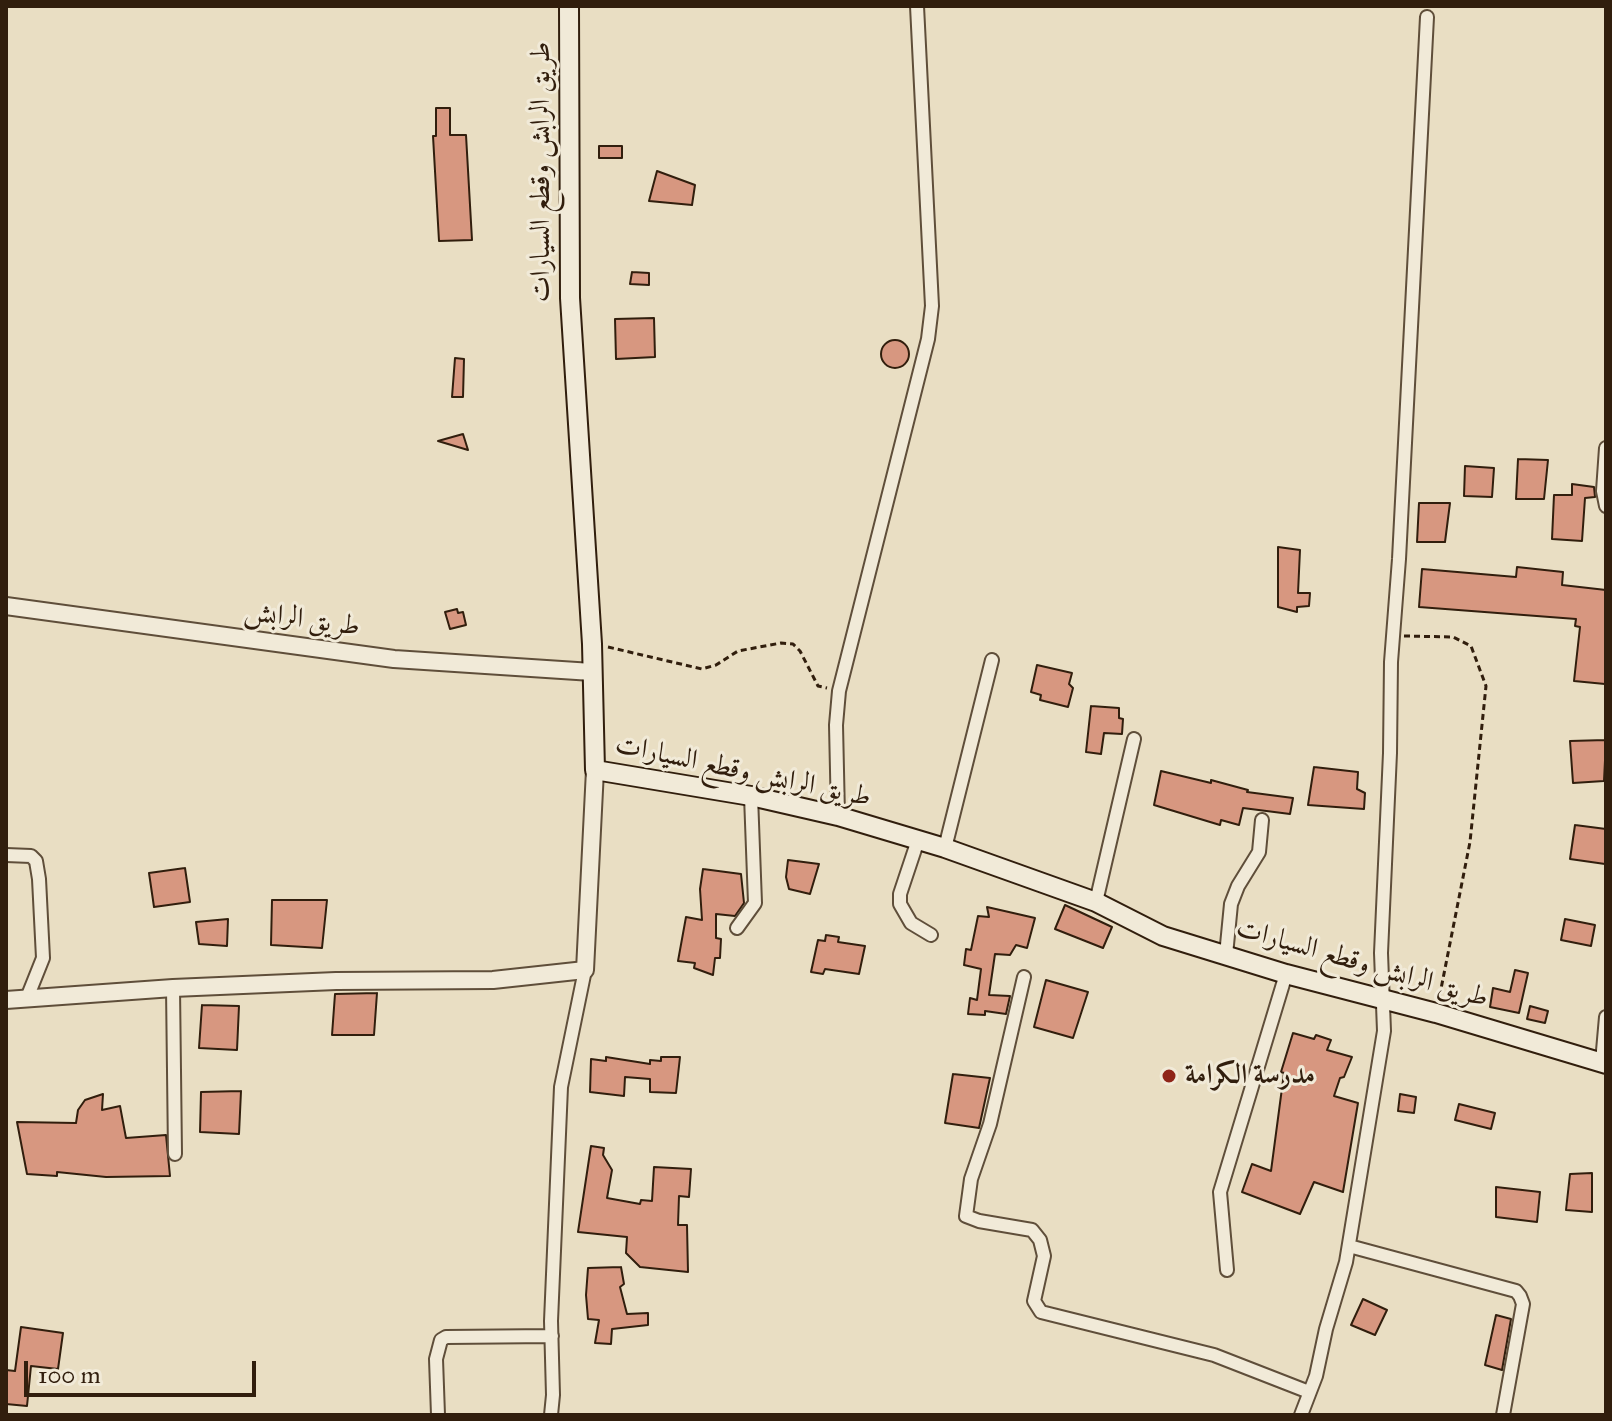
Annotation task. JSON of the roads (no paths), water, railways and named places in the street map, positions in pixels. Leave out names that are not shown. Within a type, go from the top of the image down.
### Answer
[{"type":"main road","name":"طريق الرابش وقطع السيارات","points":[[569,6],[570,298],[592,644],[595,770],[751,796],[838,816],[945,848],[1096,902],[1163,936],[1286,974],[1436,1013],[1604,1063]]},
{"type":"street","points":[[838,816],[836,725],[839,691],[931,317],[917,6]]},
{"type":"street","points":[[1301,1415],[1316,1376],[1349,1246],[1384,1031],[1381,953],[1393,635],[1427,17]]},
{"type":"street","points":[[1606,448],[1603,491],[1606,506]]},
{"type":"street","name":"طريق الرابش","points":[[6,606],[394,659],[592,672]]},
{"type":"street","points":[[945,848],[992,660]]},
{"type":"street","points":[[1096,902],[1134,739]]},
{"type":"street","points":[[551,1415],[561,1087],[585,970],[595,770]]},
{"type":"street","points":[[737,928],[755,903],[751,796]]},
{"type":"street","points":[[1226,955],[1231,904],[1259,852],[1262,820]]},
{"type":"street","points":[[918,840],[900,894],[900,904],[911,923],[931,935]]},
{"type":"street","points":[[6,855],[31,856],[36,861],[39,879],[43,958],[27,998]]},
{"type":"street","points":[[6,1000],[336,981],[493,980],[585,970]]},
{"type":"street","points":[[1227,1270],[1220,1192],[1286,974]]},
{"type":"street","points":[[1024,977],[990,1124],[971,1179],[966,1216],[1032,1230],[1040,1240],[1044,1256],[1034,1301],[1041,1312],[1214,1355],[1309,1392]]},
{"type":"street","points":[[173,988],[175,1154]]},
{"type":"street","points":[[1604,1063],[1606,1017]]},
{"type":"street","points":[[1349,1246],[1516,1291],[1523,1304],[1503,1415]]},
{"type":"street","points":[[438,1415],[436,1359],[441,1340],[457,1336],[552,1336]]},
{"type":"place","name":"مدرسة الكرامة","points":[[1169,1076]]}]
